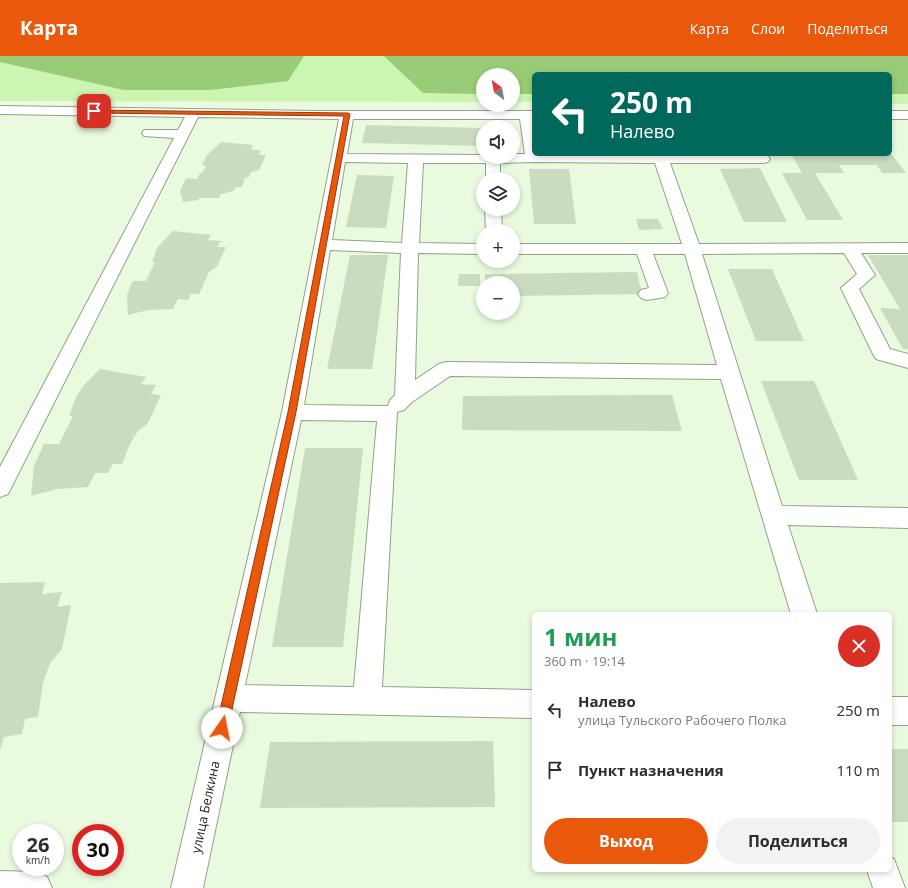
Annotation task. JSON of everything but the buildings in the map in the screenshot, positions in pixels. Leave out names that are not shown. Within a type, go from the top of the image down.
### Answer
[{"type":"street","points":[[0,110],[530,115],[532,144]]},
{"type":"street","points":[[0,488],[194,112]]},
{"type":"street","name":"улица Белкина","points":[[187,888],[292,412],[348,114]]},
{"type":"street","points":[[892,115],[908,115]]},
{"type":"street","points":[[149,133],[182,134]]},
{"type":"street","points":[[340,158],[476,159]]},
{"type":"street","points":[[520,158],[763,159]]},
{"type":"street","points":[[405,397],[410,248],[416,159]]},
{"type":"street","points":[[661,159],[692,248],[729,372],[775,515],[803,612]]},
{"type":"street","points":[[852,242],[866,275],[850,288],[883,354],[908,361]]},
{"type":"street","points":[[520,248],[692,248],[852,242],[908,248]]},
{"type":"street","points":[[323,245],[410,248],[476,248]]},
{"type":"street","points":[[643,248],[659,293],[647,294]]},
{"type":"street","points":[[366,701],[388,414],[405,397],[446,369],[729,372]]},
{"type":"street","points":[[292,412],[388,414]]},
{"type":"street","points":[[775,515],[908,518]]},
{"type":"street","points":[[229,698],[532,704]]},
{"type":"street","points":[[892,711],[908,711]]},
{"type":"street","points":[[884,872],[889,888]]},
{"type":"street","points":[[0,887],[36,888]]},
{"type":"green space","points":[[0,56],[908,56],[908,104],[892,104],[892,72],[532,72],[532,102],[520,102],[520,68],[476,68],[476,102],[0,101]]},
{"type":"green space","points":[[0,56],[304,56],[288,81],[210,90],[124,90],[0,62]]},
{"type":"green space","points":[[384,56],[908,56],[908,94],[892,94],[892,72],[532,72],[532,94],[520,94],[520,68],[476,68],[476,94],[423,93]]},
{"type":"route","points":[[94,111],[316,115],[348,114],[292,412],[222,728]]}]
